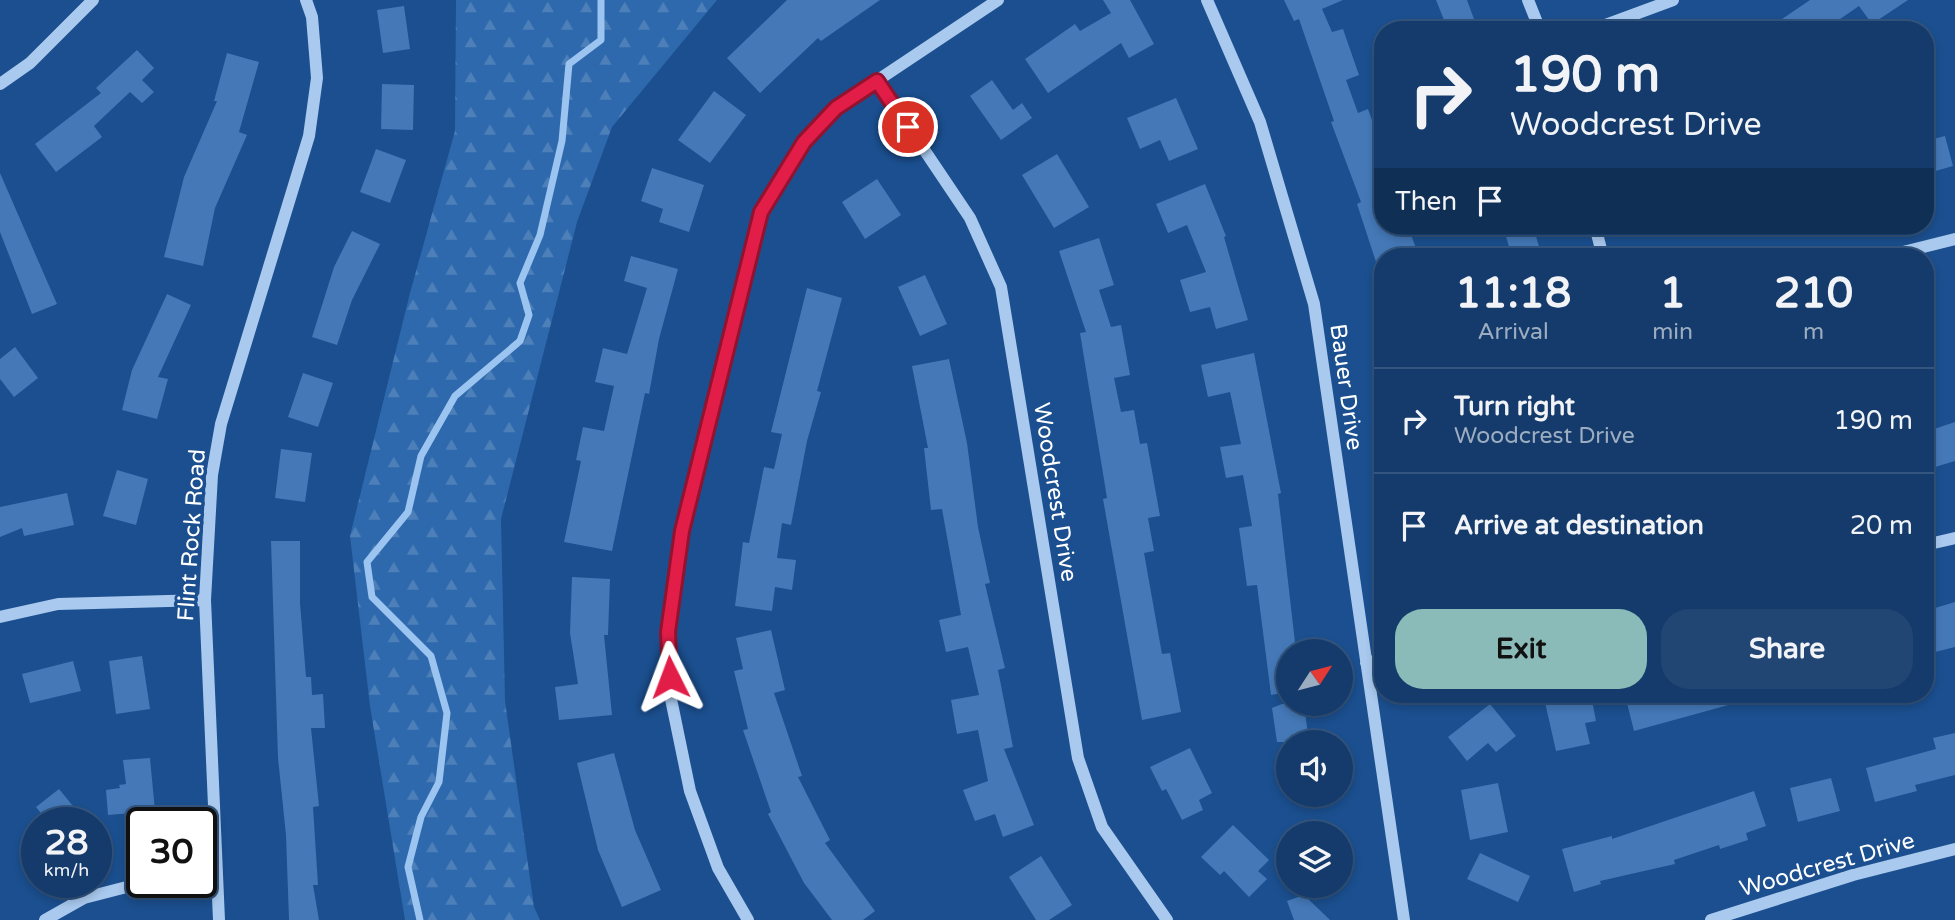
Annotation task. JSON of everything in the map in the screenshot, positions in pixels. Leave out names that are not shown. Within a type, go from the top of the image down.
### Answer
[{"type":"street","points":[[0,84],[30,64],[93,0]]},
{"type":"street","name":"Flint Rock Road","points":[[213,807],[205,600],[212,475],[221,424],[309,135],[317,78],[312,17],[306,0]]},
{"type":"street","points":[[748,920],[718,868],[690,791],[671,699],[668,632],[682,531],[761,212],[804,142],[836,108],[998,0]]},
{"type":"street","name":"Bauer Drive","points":[[1207,0],[1260,122],[1314,304],[1404,920]]},
{"type":"street","points":[[1528,0],[1536,21]]},
{"type":"street","points":[[1616,21],[1673,0]]},
{"type":"street","name":"Woodcrest Drive","points":[[877,81],[970,218],[1001,288],[1078,758],[1101,827],[1167,920]]},
{"type":"street","points":[[1919,248],[1955,239]]},
{"type":"street","points":[[1934,543],[1955,538]]},
{"type":"street","points":[[0,617],[58,604],[205,600]]},
{"type":"street","points":[[1366,663],[1374,662]]},
{"type":"street","name":"Woodcrest Drive","points":[[1712,920],[1853,875],[1955,849]]},
{"type":"street","points":[[45,920],[84,898],[126,887]]},
{"type":"street","name":"Flint Rock Road","points":[[217,891],[219,920]]},
{"type":"green space","points":[[456,0],[717,0],[612,127],[577,222],[501,519],[505,701],[534,907],[540,920],[405,920],[370,706],[350,536],[410,293],[455,131]]},
{"type":"building","points":[[787,0],[880,0],[821,41],[818,38],[760,93],[727,58]]},
{"type":"building","points":[[1103,0],[1130,0],[1154,44],[1129,58],[1121,43],[1048,93],[1025,59],[1075,24],[1080,31],[1111,13]]},
{"type":"building","points":[[1284,0],[1343,0],[1322,9],[1332,32],[1343,29],[1359,75],[1346,80],[1358,113],[1368,109],[1374,126],[1374,235],[1411,235],[1416,248],[1374,248],[1374,256],[1357,204],[1361,202],[1331,122],[1334,121],[1299,19],[1294,21]]},
{"type":"building","points":[[1436,0],[1467,0],[1475,21],[1444,21]]},
{"type":"building","points":[[1810,0],[1908,0],[1876,21],[1870,21],[1859,6],[1837,21],[1779,21]]},
{"type":"building","points":[[404,6],[410,49],[383,53],[377,10]]},
{"type":"building","points":[[137,50],[154,68],[142,80],[154,92],[142,103],[130,92],[94,126],[102,137],[56,172],[35,144],[101,93],[96,88]]},
{"type":"building","points":[[227,53],[259,62],[239,132],[247,135],[215,208],[203,266],[164,257],[184,177],[217,101],[214,101]]},
{"type":"building","points":[[992,80],[1013,110],[1022,103],[1032,118],[1001,140],[970,96]]},
{"type":"building","points":[[382,84],[414,85],[413,130],[381,129]]},
{"type":"building","points":[[714,91],[746,115],[710,163],[678,140]]},
{"type":"building","points":[[1176,98],[1198,149],[1169,161],[1160,140],[1140,149],[1127,118]]},
{"type":"building","points":[[1945,136],[1953,166],[1934,171],[1934,139]]},
{"type":"building","points":[[376,149],[406,160],[390,203],[360,192]]},
{"type":"building","points":[[1057,154],[1089,207],[1054,228],[1022,175]]},
{"type":"building","points":[[652,168],[704,185],[689,232],[659,222],[663,209],[641,201]]},
{"type":"building","points":[[0,173],[57,304],[32,314],[0,232]]},
{"type":"building","points":[[877,179],[901,215],[865,239],[842,202]]},
{"type":"building","points":[[1205,184],[1226,236],[1224,237],[1248,320],[1216,329],[1210,307],[1190,312],[1180,280],[1206,272],[1187,225],[1168,233],[1156,204]]},
{"type":"building","points":[[352,231],[380,244],[352,300],[337,345],[312,337],[334,267]]},
{"type":"building","points":[[1506,235],[1536,235],[1539,248],[1509,248]]},
{"type":"building","points":[[1099,238],[1114,285],[1099,290],[1111,327],[1121,325],[1130,375],[1114,378],[1121,412],[1134,410],[1140,444],[1147,443],[1160,516],[1148,518],[1154,551],[1144,553],[1162,654],[1170,653],[1181,712],[1142,720],[1103,499],[1107,498],[1080,333],[1086,332],[1059,251]]},
{"type":"building","points":[[631,256],[678,269],[659,339],[649,394],[645,393],[612,551],[564,542],[581,461],[576,460],[583,427],[604,431],[614,386],[595,382],[603,348],[627,354],[647,288],[624,281]]},
{"type":"building","points":[[925,275],[947,324],[920,336],[898,287]]},
{"type":"building","points":[[807,288],[842,298],[817,391],[821,392],[807,441],[791,525],[782,523],[777,558],[796,560],[792,590],[775,587],[772,611],[735,606],[743,542],[749,543],[764,467],[774,469],[782,434],[771,432]]},
{"type":"building","points":[[167,294],[191,305],[158,377],[168,379],[157,419],[122,410],[132,370]]},
{"type":"building","points":[[15,347],[38,378],[14,397],[0,379],[0,359]]},
{"type":"building","points":[[1254,353],[1281,493],[1278,494],[1295,639],[1276,639],[1276,694],[1271,695],[1257,585],[1247,586],[1239,528],[1252,526],[1243,475],[1226,478],[1220,447],[1241,444],[1230,392],[1208,397],[1201,365]]},
{"type":"building","points":[[949,359],[967,443],[978,527],[990,583],[985,584],[1005,668],[998,670],[1013,747],[1004,749],[1034,825],[1003,837],[995,814],[975,821],[963,790],[988,781],[978,730],[957,734],[951,700],[979,695],[968,647],[946,652],[939,620],[961,615],[942,509],[931,510],[924,448],[928,448],[912,366]]},
{"type":"building","points":[[303,373],[333,383],[318,427],[288,417]]},
{"type":"building","points":[[1955,422],[1955,461],[1934,467],[1934,429]]},
{"type":"building","points":[[281,449],[312,453],[305,502],[275,498]]},
{"type":"building","points":[[117,470],[148,479],[136,525],[103,516]]},
{"type":"building","points":[[67,493],[74,525],[24,536],[22,528],[0,537],[0,507]]},
{"type":"building","points":[[271,541],[300,541],[300,603],[306,677],[311,677],[312,695],[323,694],[325,728],[311,728],[319,806],[313,807],[318,885],[313,885],[319,920],[289,920],[286,835],[278,758]]},
{"type":"building","points":[[572,577],[610,579],[608,635],[604,635],[612,715],[559,720],[555,687],[578,684],[570,633]]},
{"type":"building","points":[[1955,602],[1955,647],[1935,652],[1934,608]]},
{"type":"building","points":[[771,630],[785,690],[774,693],[802,776],[798,777],[830,840],[825,843],[875,911],[863,920],[832,920],[804,883],[768,814],[771,812],[743,730],[748,729],[734,671],[743,669],[736,638]]},
{"type":"building","points":[[142,656],[150,709],[116,714],[109,661]]},
{"type":"building","points":[[73,661],[81,691],[30,703],[22,674]]},
{"type":"building","points":[[1545,703],[1593,703],[1596,721],[1585,723],[1590,744],[1556,751]]},
{"type":"building","points":[[1627,703],[1736,703],[1634,731]]},
{"type":"building","points":[[1490,704],[1516,736],[1496,752],[1488,743],[1467,761],[1448,737]]},
{"type":"building","points":[[1276,706],[1276,716],[1306,716],[1307,730],[1276,730],[1276,735],[1272,708]]},
{"type":"building","points":[[1955,733],[1955,775],[1915,785],[1917,791],[1875,802],[1866,768],[1936,749],[1933,738]]},
{"type":"building","points":[[1190,748],[1212,793],[1199,800],[1203,810],[1182,820],[1166,789],[1162,791],[1150,767]]},
{"type":"building","points":[[614,753],[635,830],[661,890],[622,907],[598,850],[577,763]]},
{"type":"building","points":[[150,758],[155,807],[126,807],[126,813],[112,815],[112,807],[107,807],[106,790],[120,788],[119,785],[126,784],[123,760]]},
{"type":"building","points":[[1831,778],[1840,811],[1798,822],[1790,788]]},
{"type":"building","points":[[1498,783],[1508,832],[1470,840],[1461,790]]},
{"type":"building","points":[[59,789],[74,807],[36,807]]},
{"type":"building","points":[[1754,791],[1766,826],[1746,833],[1748,840],[1720,849],[1719,845],[1674,860],[1675,864],[1600,881],[1601,884],[1574,892],[1562,849],[1612,836],[1612,839]]},
{"type":"building","points":[[1233,825],[1269,860],[1258,871],[1267,879],[1249,897],[1224,871],[1220,875],[1201,857]]},
{"type":"building","points":[[1480,853],[1530,876],[1518,902],[1467,879]]},
{"type":"building","points":[[1041,856],[1072,905],[1049,920],[1036,920],[1009,877]]},
{"type":"building","points":[[1307,898],[1330,920],[1294,920],[1287,901]]},
{"type":"waterway","points":[[420,920],[408,867],[421,817],[439,782],[447,713],[431,656],[372,597],[367,562],[408,512],[421,456],[455,396],[520,341],[529,315],[520,283],[540,235],[562,141],[569,64],[601,40],[601,0]]},
{"type":"route","points":[[670,677],[668,632],[682,531],[761,212],[804,142],[836,108],[877,81],[908,127]]}]
